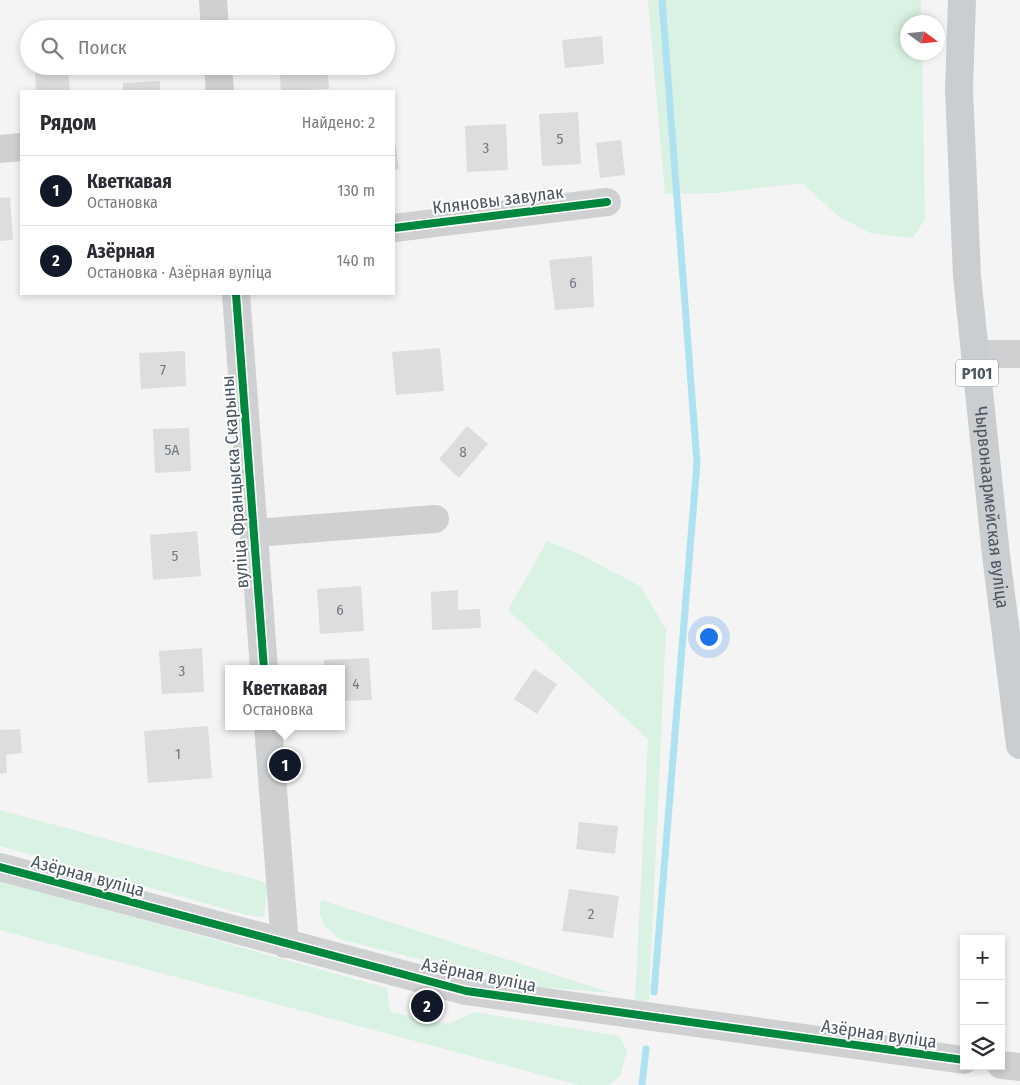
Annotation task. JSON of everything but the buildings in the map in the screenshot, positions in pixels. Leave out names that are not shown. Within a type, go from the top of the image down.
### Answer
[{"type":"main road","name":"Чырвонаармейская вуліца","points":[[962,0],[959,89],[967,276],[996,555],[1020,745]]},
{"type":"street","points":[[213,0],[214,20]]},
{"type":"street","points":[[219,75],[220,90]]},
{"type":"street","points":[[0,149],[20,147]]},
{"type":"street","name":"Кляновы завулак","points":[[395,228],[607,202]]},
{"type":"street","name":"вуліца Францыска Скарыны","points":[[236,295],[264,665]]},
{"type":"street","points":[[975,354],[1020,354]]},
{"type":"street","points":[[254,533],[435,519]]},
{"type":"street","points":[[268,730],[285,944]]},
{"type":"street","name":"Азёрная вуліца","points":[[0,867],[466,992],[960,1059]]},
{"type":"street","points":[[1005,1065],[1020,1067]]},
{"type":"green space","points":[[648,0],[921,0],[921,15],[900,15],[900,60],[922,60],[925,219],[913,238],[870,233],[838,216],[803,184],[715,193],[665,194]]},
{"type":"green space","points":[[547,541],[579,554],[640,586],[666,629],[649,1000],[635,1000],[648,739],[508,610]]},
{"type":"green space","points":[[0,810],[268,883],[264,917],[247,915],[0,846]]},
{"type":"green space","points":[[0,880],[387,988],[390,1012],[449,1024],[474,1012],[619,1036],[627,1051],[620,1076],[609,1085],[579,1085],[0,930]]},
{"type":"green space","points":[[321,900],[612,993],[528,986],[339,939],[324,925],[319,913]]},
{"type":"waterway","points":[[654,992],[697,463],[662,0]]},
{"type":"waterway","points":[[642,1085],[646,1049]]},
{"type":"cycle path","points":[[395,228],[607,202]]},
{"type":"cycle path","points":[[236,295],[264,665]]},
{"type":"cycle path","points":[[0,867],[466,991],[960,1059]]},
{"type":"place","name":"Кветкавая","points":[[285,765]]},
{"type":"place","name":"Азёрная","points":[[427,1006]]}]
